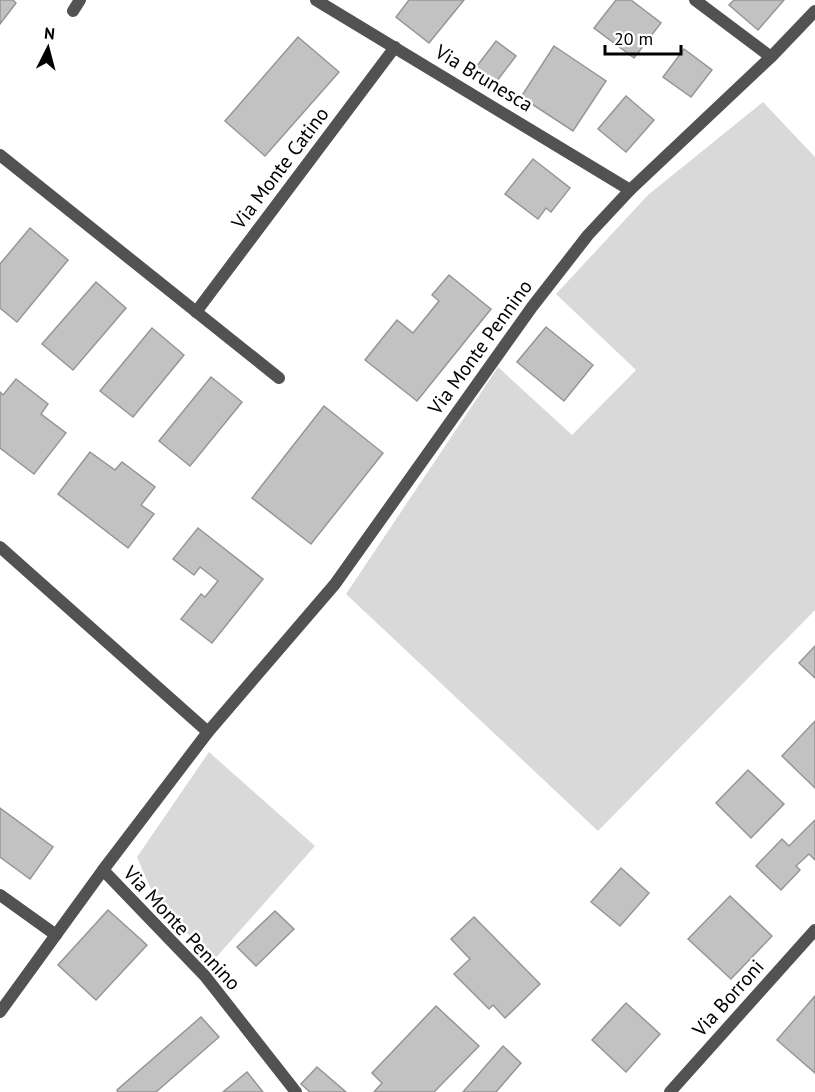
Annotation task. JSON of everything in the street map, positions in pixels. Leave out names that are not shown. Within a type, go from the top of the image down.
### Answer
[{"type":"street","points":[[73,11],[80,0]]},
{"type":"street","name":"Via Brunesca","points":[[316,0],[630,190]]},
{"type":"street","points":[[695,0],[771,57]]},
{"type":"street","name":"Via Monte Pennino","points":[[296,1092],[205,976],[102,870],[208,732],[335,584],[532,307],[588,236],[630,190],[771,57],[815,11]]},
{"type":"street","name":"Via Monte Catino","points":[[196,312],[395,47]]},
{"type":"street","points":[[0,155],[279,378]]},
{"type":"street","points":[[0,547],[208,732]]},
{"type":"street","points":[[0,1012],[102,870]]},
{"type":"street","points":[[0,895],[56,935]]},
{"type":"street","name":"Via Borroni","points":[[670,1092],[815,930]]},
{"type":"shaded area","points":[[763,102],[815,157],[815,610],[598,831],[346,594],[498,367],[572,435],[636,370],[556,294],[648,195]]},
{"type":"shaded area","points":[[209,752],[315,846],[212,962],[152,892],[137,857]]},
{"type":"building","points":[[0,0],[13,0],[16,3],[0,24]]},
{"type":"building","points":[[409,0],[464,0],[429,43],[396,17]]},
{"type":"building","points":[[616,0],[631,0],[661,23],[634,58],[594,28]]},
{"type":"building","points":[[734,0],[784,0],[758,30],[729,5]]},
{"type":"building","points":[[298,37],[339,72],[265,156],[225,121]]},
{"type":"building","points":[[496,41],[516,56],[493,86],[473,71]]},
{"type":"building","points":[[554,46],[606,81],[573,131],[521,97]]},
{"type":"building","points":[[684,49],[712,70],[691,97],[663,77]]},
{"type":"building","points":[[626,96],[654,120],[626,152],[598,129]]},
{"type":"building","points":[[533,159],[570,188],[551,212],[546,208],[538,219],[505,194]]},
{"type":"building","points":[[30,228],[68,260],[17,322],[0,308],[0,264]]},
{"type":"building","points":[[449,275],[491,309],[417,401],[365,360],[397,320],[413,333],[439,301],[432,295]]},
{"type":"building","points":[[96,282],[126,308],[73,370],[42,344]]},
{"type":"building","points":[[546,327],[593,365],[564,401],[517,362]]},
{"type":"building","points":[[152,328],[184,355],[133,417],[100,391]]},
{"type":"building","points":[[211,377],[242,402],[190,466],[159,441]]},
{"type":"building","points":[[16,379],[48,404],[41,414],[66,433],[34,474],[0,448],[0,392],[3,395]]},
{"type":"building","points":[[324,406],[383,453],[311,544],[252,498]]},
{"type":"building","points":[[90,452],[115,470],[122,462],[155,487],[141,505],[154,514],[128,548],[58,494]]},
{"type":"building","points":[[198,528],[263,579],[212,643],[181,619],[201,594],[205,597],[218,581],[200,567],[194,575],[173,559]]},
{"type":"building","points":[[815,646],[815,678],[799,663]]},
{"type":"building","points":[[815,721],[815,788],[782,756]]},
{"type":"building","points":[[748,770],[784,804],[751,838],[716,803]]},
{"type":"building","points":[[0,808],[53,847],[30,879],[0,857]]},
{"type":"building","points":[[815,820],[815,860],[809,854],[796,866],[800,870],[781,890],[756,866],[782,839],[789,846]]},
{"type":"building","points":[[621,868],[649,893],[620,926],[591,902]]},
{"type":"building","points":[[730,896],[772,936],[731,979],[688,939]]},
{"type":"building","points":[[108,910],[147,945],[96,1000],[58,965]]},
{"type":"building","points":[[275,911],[294,929],[256,966],[237,947]]},
{"type":"building","points":[[474,917],[540,984],[505,1018],[493,1005],[489,1009],[454,974],[470,959],[451,939]]},
{"type":"building","points":[[815,996],[815,1073],[777,1040]]},
{"type":"building","points":[[626,1003],[660,1034],[626,1072],[592,1040]]},
{"type":"building","points":[[436,1006],[479,1046],[434,1092],[374,1092],[382,1083],[372,1073]]},
{"type":"building","points":[[201,1017],[219,1037],[156,1092],[118,1092],[117,1090]]},
{"type":"building","points":[[503,1046],[521,1063],[496,1092],[463,1092]]},
{"type":"building","points":[[317,1067],[346,1092],[310,1092],[301,1084]]},
{"type":"building","points":[[247,1072],[263,1092],[223,1092]]}]
